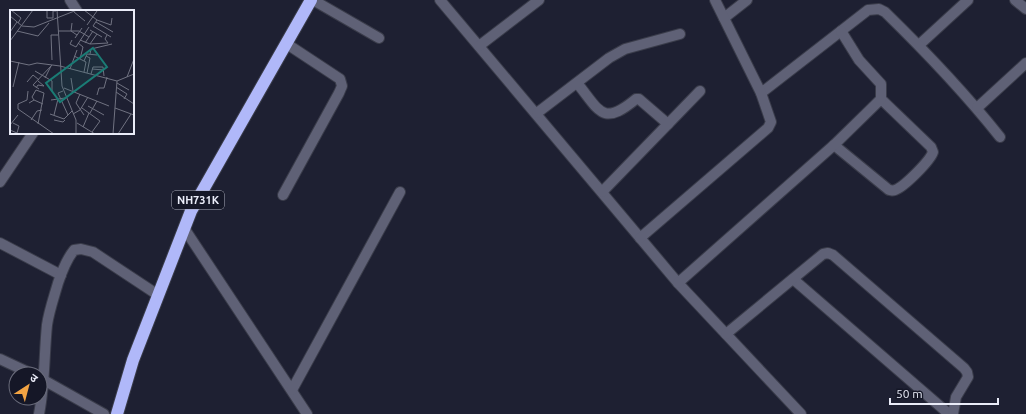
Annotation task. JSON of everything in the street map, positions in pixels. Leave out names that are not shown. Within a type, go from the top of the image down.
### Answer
[{"type":"highway","name":"NH731K","points":[[117,414],[133,360],[191,211],[312,0]]},
{"type":"street","points":[[70,0],[75,10]]},
{"type":"street","points":[[312,0],[379,38]]},
{"type":"street","points":[[440,0],[537,113],[678,283],[801,414]]},
{"type":"street","points":[[479,46],[539,0]]},
{"type":"street","points":[[640,238],[768,128],[771,122],[761,93],[715,0]]},
{"type":"street","points":[[724,18],[747,0]]},
{"type":"street","points":[[919,45],[968,0]]},
{"type":"street","points":[[1015,0],[1026,8]]},
{"type":"street","points":[[761,93],[868,10],[871,4],[885,12],[919,45],[977,108],[1000,137]]},
{"type":"street","points":[[678,283],[834,145],[881,99],[881,84],[859,60],[841,31]]},
{"type":"street","points":[[537,113],[577,82],[625,49],[680,34]]},
{"type":"street","points":[[283,195],[342,86],[340,79],[287,44]]},
{"type":"street","points":[[977,108],[1026,63]]},
{"type":"street","points":[[577,82],[600,112],[609,114],[620,111],[636,99],[639,99],[668,124]]},
{"type":"street","points":[[602,192],[700,91]]},
{"type":"street","points":[[834,145],[889,190],[894,190],[900,187],[922,167],[933,152],[931,147],[881,99]]},
{"type":"street","points":[[0,182],[32,134]]},
{"type":"street","points":[[292,390],[400,192]]},
{"type":"street","points":[[184,228],[307,414]]},
{"type":"street","points":[[0,243],[61,275]]},
{"type":"street","points":[[43,366],[48,324],[53,300],[68,257],[74,250],[81,249],[93,252],[158,295]]},
{"type":"street","points":[[726,334],[823,254],[828,253],[834,256],[964,368],[968,377],[955,400],[953,414]]},
{"type":"street","points":[[793,279],[949,414]]},
{"type":"street","points":[[0,359],[15,366]]},
{"type":"street","points":[[48,382],[104,414]]}]
